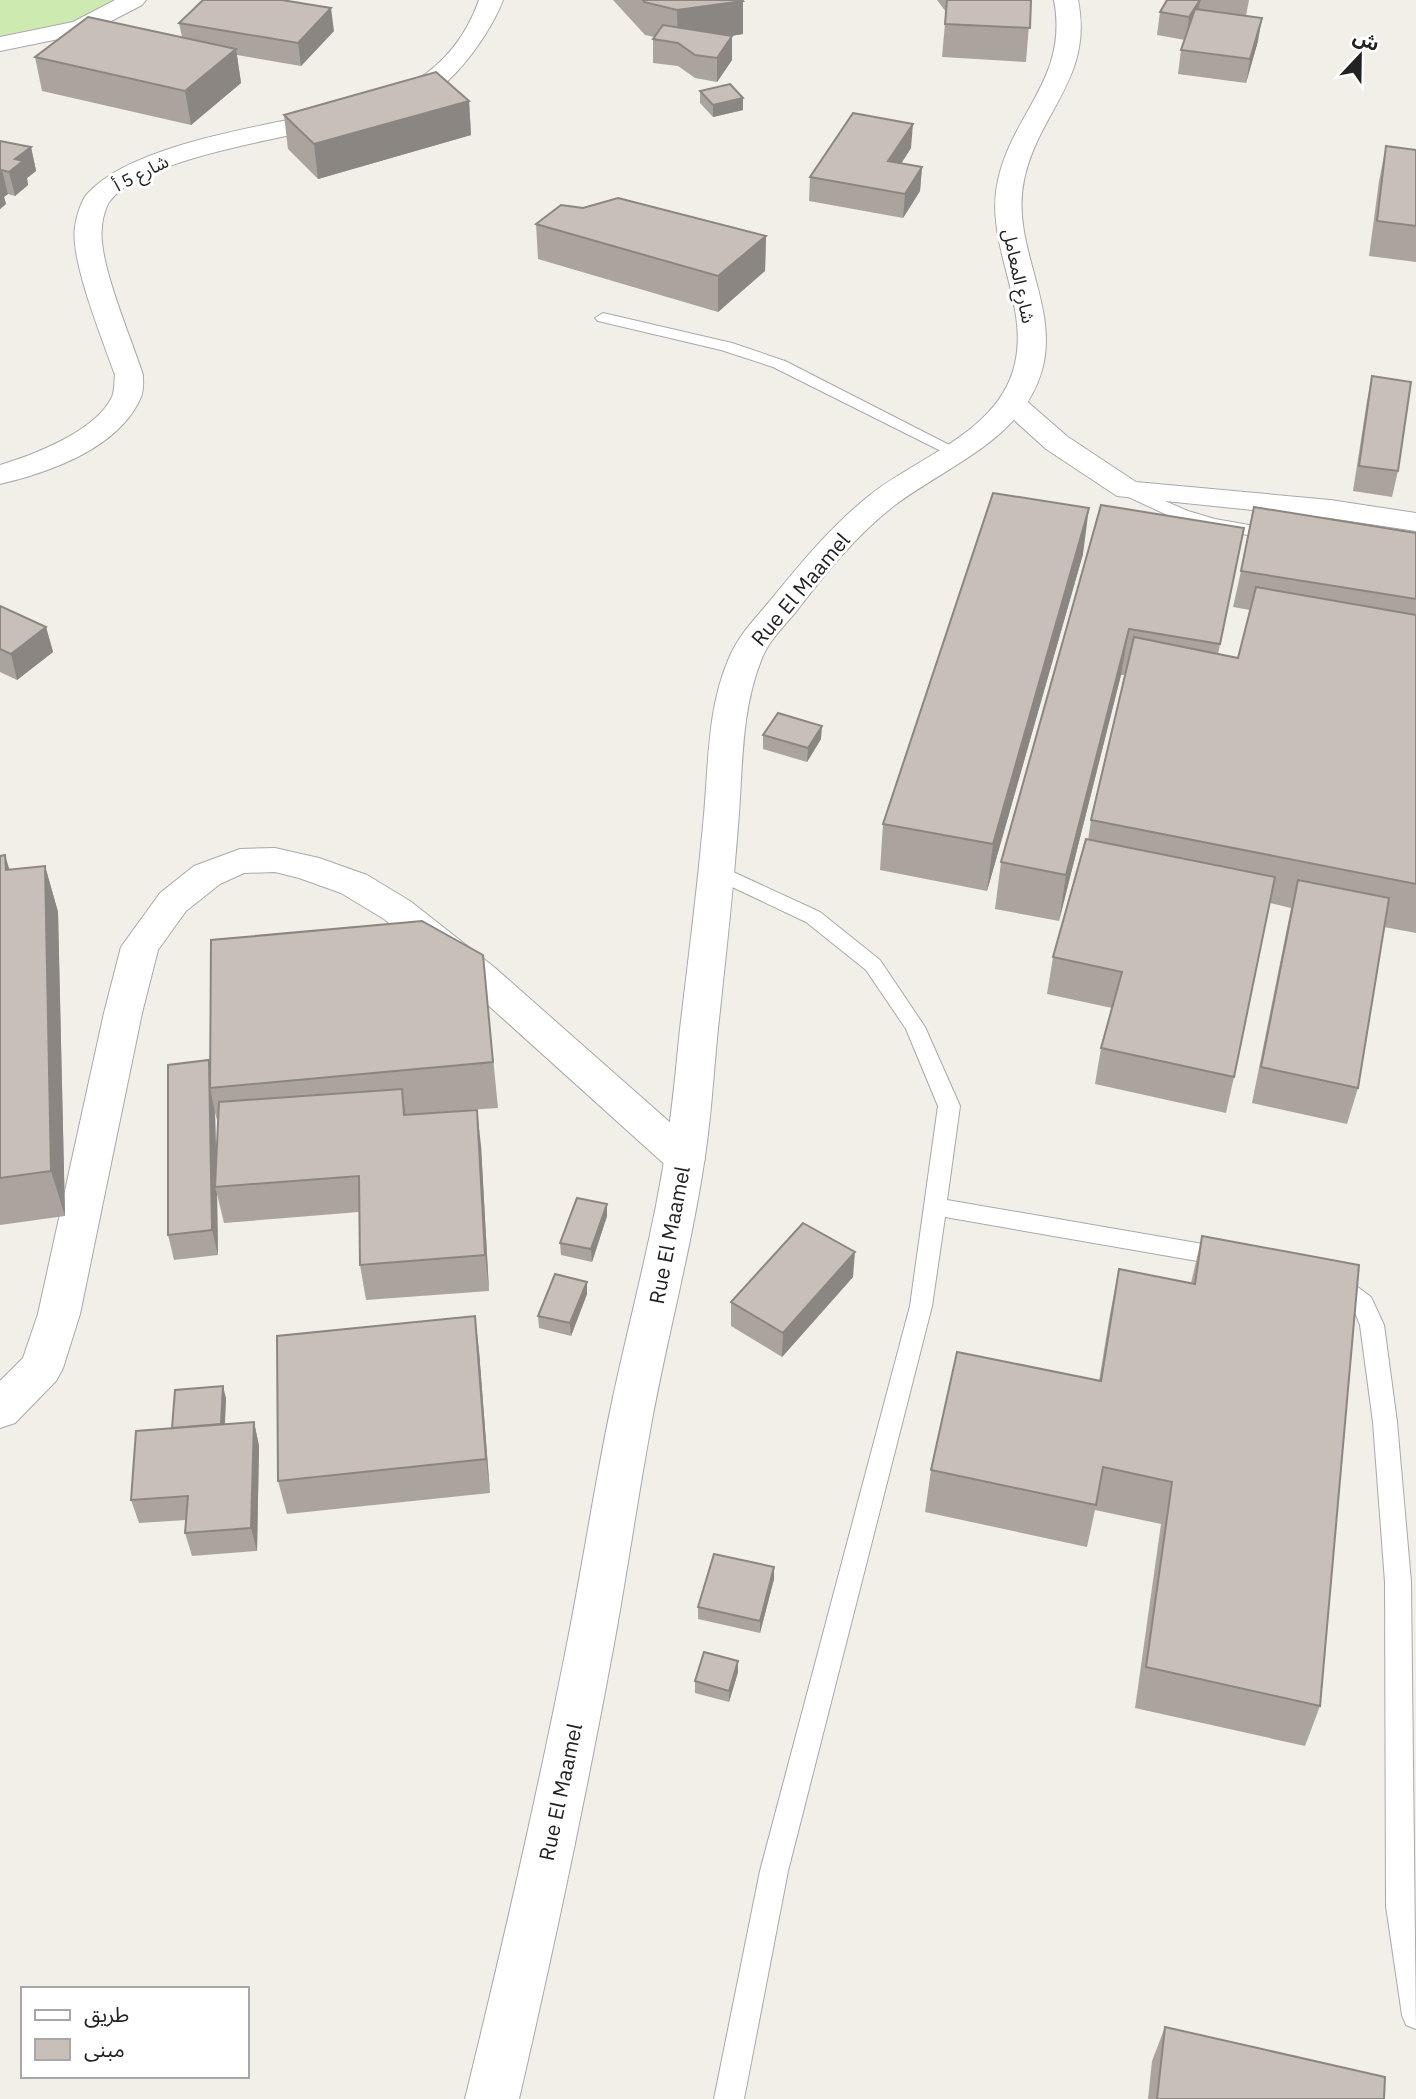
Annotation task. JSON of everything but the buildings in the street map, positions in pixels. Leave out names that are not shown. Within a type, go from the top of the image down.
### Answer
[{"type":"street","points":[[0,44],[80,28],[134,0]]},
{"type":"street","name":"شارع 5 أ","points":[[0,475],[24,469],[85,440],[111,417],[127,396],[129,375],[89,255],[88,226],[97,198],[123,178],[188,151],[229,140],[299,128],[367,111],[408,97],[447,68],[465,48],[486,18],[491,0]]},
{"type":"street","name":"شارع المعامل","points":[[957,453],[1013,404],[1029,367],[1029,310],[1009,236],[1006,206],[1021,146],[1057,83],[1068,48],[1072,16],[1066,0]]},
{"type":"street","points":[[1013,404],[1056,443],[1128,489],[1330,509],[1416,522]]},
{"type":"street","name":"Rue El Maamel","points":[[492,2099],[520,1984],[565,1771],[604,1574],[628,1430],[685,1159],[716,871],[731,695],[750,648],[841,537],[885,498],[957,453]]},
{"type":"street","points":[[0,1410],[41,1368],[59,1314],[123,1013],[140,947],[173,902],[207,875],[240,861],[275,860],[306,867],[354,884],[397,910],[481,977],[685,1159]]},
{"type":"lane","points":[[603,318],[726,346],[779,364],[957,453]]},
{"type":"lane","points":[[1128,489],[1182,515],[1213,524],[1294,538]]},
{"type":"lane","points":[[716,871],[813,917],[873,965],[915,1027],[949,1106],[921,1306],[774,1871],[729,2099]]},
{"type":"lane","points":[[935,1207],[1244,1260]]},
{"type":"lane","points":[[1311,1274],[1337,1284],[1363,1304],[1372,1325],[1385,1422],[1398,1582],[1400,1906],[1416,2015]]},
{"type":"green space","points":[[0,0],[129,0],[74,28],[0,39]]}]
